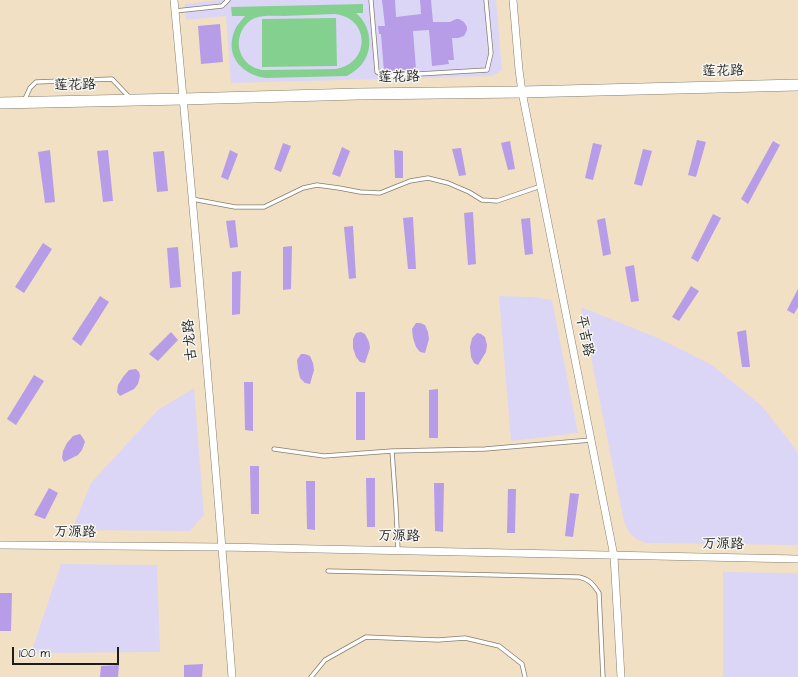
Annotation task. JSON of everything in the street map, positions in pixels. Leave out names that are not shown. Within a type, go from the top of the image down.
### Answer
[{"type":"main road","name":"莲花路","points":[[0,103],[798,85]]},
{"type":"street","name":"古龙路","points":[[174,0],[232,677]]},
{"type":"street","name":"平吉路","points":[[513,0],[522,92],[614,556],[621,677]]},
{"type":"street","name":"万源路","points":[[0,545],[398,550],[798,559]]},
{"type":"lane","points":[[175,10],[222,6],[228,0]]},
{"type":"lane","points":[[371,0],[377,72],[384,76],[487,70],[491,54],[486,0]]},
{"type":"lane","points":[[24,102],[30,88],[36,82],[112,80],[132,100]]},
{"type":"lane","points":[[192,198],[235,207],[264,207],[303,188],[317,185],[360,192],[380,192],[410,181],[428,178],[448,183],[482,200],[496,201],[541,186]]},
{"type":"lane","points":[[274,449],[324,456],[392,451],[485,449],[591,440]]},
{"type":"lane","points":[[392,451],[398,550]]},
{"type":"lane","points":[[328,571],[579,577],[587,579],[594,585],[599,593],[603,677]]},
{"type":"lane","points":[[311,677],[325,660],[366,637],[438,640],[465,638],[499,646],[522,664],[525,677]]},
{"type":"shaded area","points":[[219,0],[496,0],[502,70],[492,76],[231,83],[226,16],[186,20],[185,4]]},
{"type":"shaded area","points":[[499,296],[531,297],[552,300],[578,433],[511,441]]},
{"type":"shaded area","points":[[581,307],[658,338],[712,365],[762,406],[798,454],[798,545],[646,543],[636,539],[629,532],[624,522]]},
{"type":"shaded area","points":[[194,388],[204,515],[190,531],[72,530],[91,483],[158,410]]},
{"type":"shaded area","points":[[61,564],[157,565],[160,652],[31,653]]},
{"type":"shaded area","points":[[723,572],[798,573],[798,677],[723,677]]},
{"type":"green space","points":[[363,4],[363,13],[356,13],[361,18],[368,30],[369,44],[366,58],[357,69],[347,76],[266,78],[257,76],[243,68],[234,56],[232,41],[234,32],[245,16],[232,16],[231,7]],"holes":[[[335,14],[347,17],[355,23],[360,32],[362,41],[356,58],[347,65],[336,69],[262,70],[248,64],[241,55],[239,46],[240,36],[247,23],[255,18],[265,16]]]},
{"type":"green space","points":[[336,18],[337,66],[262,67],[262,19]]},
{"type":"building","points":[[382,0],[395,0],[396,17],[421,14],[420,0],[431,0],[433,22],[450,22],[459,19],[464,22],[467,30],[464,36],[452,38],[454,60],[448,60],[449,64],[432,66],[429,30],[413,31],[416,69],[384,72],[381,34],[379,34],[378,26],[385,26]]},
{"type":"building","points":[[220,24],[223,62],[201,64],[198,26]]},
{"type":"building","points":[[697,140],[706,142],[696,177],[688,175]]},
{"type":"building","points":[[510,141],[515,169],[508,170],[501,143]]},
{"type":"building","points":[[773,141],[780,145],[748,204],[741,199]]},
{"type":"building","points":[[283,143],[291,146],[281,172],[274,169]]},
{"type":"building","points":[[593,143],[602,145],[593,180],[585,178]]},
{"type":"building","points":[[342,147],[350,151],[340,177],[332,174]]},
{"type":"building","points":[[461,148],[466,175],[459,176],[452,149]]},
{"type":"building","points":[[643,149],[652,151],[642,186],[634,184]]},
{"type":"building","points":[[50,150],[55,202],[45,203],[38,152]]},
{"type":"building","points":[[108,150],[113,201],[103,202],[97,151]]},
{"type":"building","points":[[230,150],[238,154],[228,180],[221,177]]},
{"type":"building","points":[[394,150],[403,151],[403,178],[395,178]]},
{"type":"building","points":[[164,151],[168,191],[157,192],[153,152]]},
{"type":"building","points":[[473,212],[476,264],[468,265],[464,213]]},
{"type":"building","points":[[713,214],[721,218],[698,262],[691,258]]},
{"type":"building","points":[[413,217],[416,269],[408,269],[403,218]]},
{"type":"building","points":[[530,218],[533,254],[525,255],[521,219]]},
{"type":"building","points":[[605,218],[611,254],[603,256],[597,220]]},
{"type":"building","points":[[235,220],[238,247],[230,248],[226,221]]},
{"type":"building","points":[[353,226],[356,278],[349,279],[344,227]]},
{"type":"building","points":[[43,243],[52,249],[24,293],[15,287]]},
{"type":"building","points":[[292,246],[291,289],[283,290],[283,247]]},
{"type":"building","points":[[178,247],[181,287],[170,288],[167,248]]},
{"type":"building","points":[[634,265],[639,301],[631,302],[625,267]]},
{"type":"building","points":[[241,271],[240,314],[232,315],[232,272]]},
{"type":"building","points":[[691,286],[699,291],[679,321],[672,317]]},
{"type":"building","points":[[798,289],[798,307],[794,314],[787,310]]},
{"type":"building","points":[[100,296],[109,302],[81,346],[72,339]]},
{"type":"building","points":[[416,323],[425,325],[428,332],[429,339],[425,353],[420,352],[416,347],[413,338],[412,329]]},
{"type":"building","points":[[746,330],[750,367],[742,367],[737,332]]},
{"type":"building","points":[[171,332],[178,340],[158,361],[149,354]]},
{"type":"building","points":[[361,332],[365,334],[370,348],[365,363],[360,362],[356,357],[353,348],[353,339],[356,333]]},
{"type":"building","points":[[477,333],[485,337],[487,345],[486,352],[478,365],[474,363],[471,357],[470,347],[472,338]]},
{"type":"building","points":[[301,354],[310,356],[313,363],[314,370],[310,384],[305,383],[300,378],[297,360]]},
{"type":"building","points":[[136,369],[140,376],[138,384],[134,389],[120,396],[117,392],[118,385],[129,370]]},
{"type":"building","points":[[34,375],[44,381],[16,425],[7,419]]},
{"type":"building","points":[[244,382],[253,382],[253,431],[245,430]]},
{"type":"building","points":[[438,389],[438,438],[429,438],[429,390]]},
{"type":"building","points":[[356,392],[365,392],[365,440],[356,440]]},
{"type":"building","points":[[80,434],[85,442],[82,450],[78,455],[64,462],[62,458],[63,451],[67,443],[73,436]]},
{"type":"building","points":[[250,466],[259,466],[259,514],[251,514]]},
{"type":"building","points":[[366,478],[375,478],[375,527],[367,527]]},
{"type":"building","points":[[306,481],[315,481],[315,530],[307,529]]},
{"type":"building","points":[[434,483],[444,483],[443,532],[435,531]]},
{"type":"building","points":[[49,488],[58,493],[45,519],[34,515]]},
{"type":"building","points":[[508,489],[516,489],[515,533],[507,533]]},
{"type":"building","points":[[570,493],[579,494],[573,537],[565,536]]},
{"type":"building","points":[[0,593],[12,593],[11,631],[0,631]]},
{"type":"building","points":[[203,664],[202,677],[184,677],[184,665]]},
{"type":"building","points":[[119,665],[118,677],[100,677],[101,666]]}]
